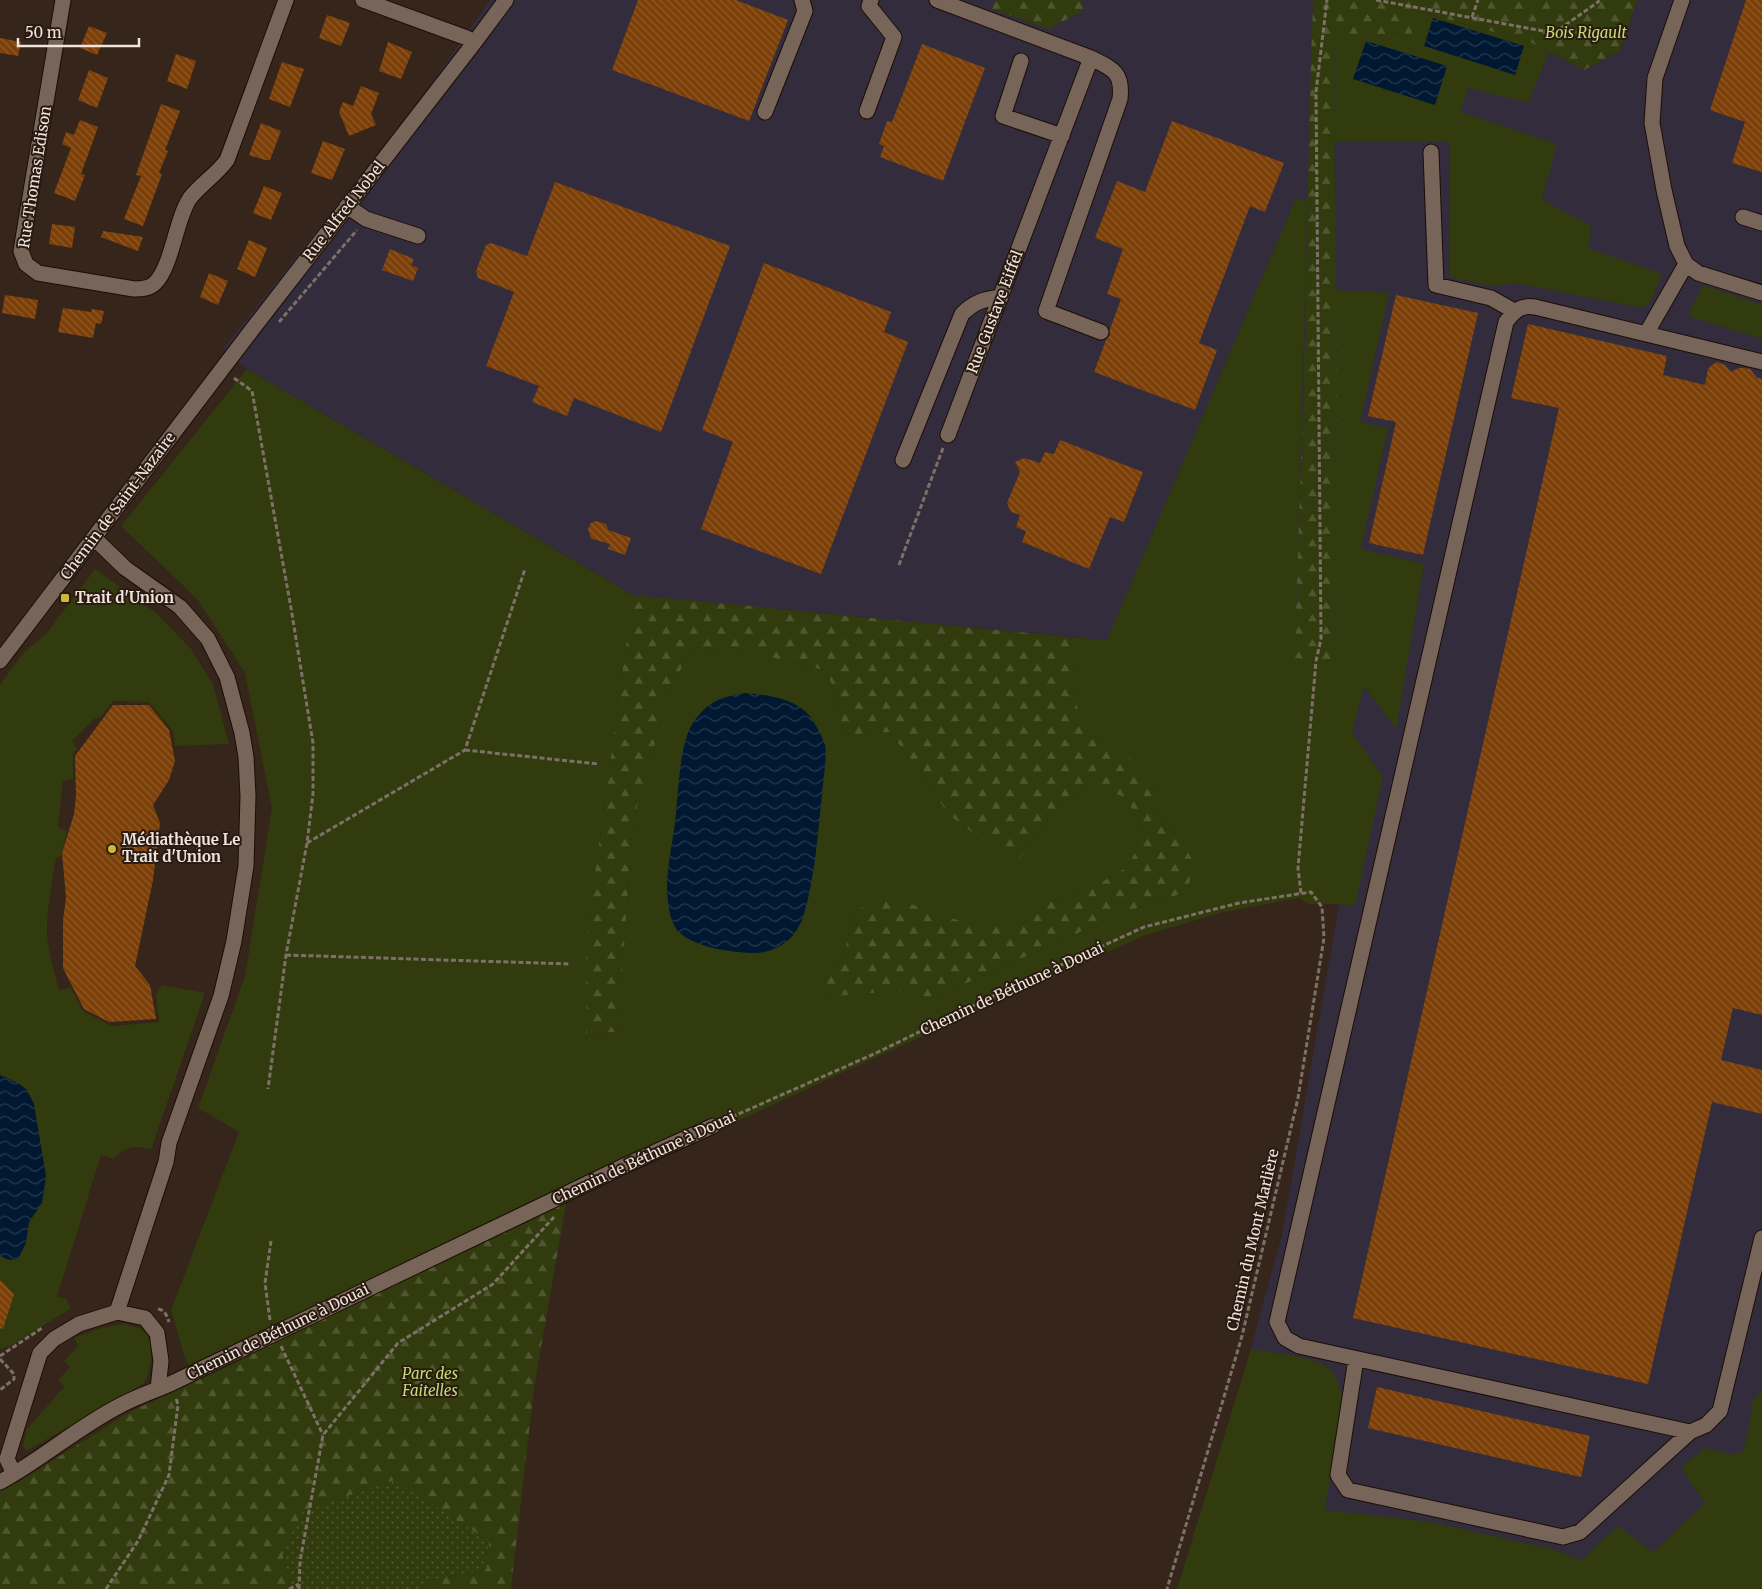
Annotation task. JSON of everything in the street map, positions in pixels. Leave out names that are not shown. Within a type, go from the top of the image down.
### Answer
[{"type":"street","name":"Rue Thomas Edison","points":[[63,0],[21,251],[26,264],[38,272],[134,290],[147,288],[155,283],[162,272],[189,200],[208,179],[220,170],[227,160],[286,0]]},
{"type":"street","points":[[363,0],[467,38],[474,43]]},
{"type":"street","name":"Rue Alfred Nobel","points":[[182,422],[223,375],[347,206],[506,0]]},
{"type":"street","points":[[765,112],[805,11],[802,0]]},
{"type":"street","points":[[867,111],[894,37],[869,6],[871,0]]},
{"type":"street","points":[[936,0],[1091,58],[1112,68],[1118,75],[1122,86],[1120,99],[1046,311],[1101,332]]},
{"type":"street","points":[[1682,0],[1656,78],[1652,123],[1664,190],[1677,246],[1686,264],[1698,273],[1762,293]]},
{"type":"street","name":"Rue Gustave Eiffel","points":[[948,435],[1091,58]]},
{"type":"street","points":[[1021,61],[1003,116],[1062,136]]},
{"type":"street","points":[[1431,152],[1436,286],[1491,298],[1514,311]]},
{"type":"street","points":[[347,206],[366,219],[418,236]]},
{"type":"street","points":[[1743,217],[1762,223]]},
{"type":"street","points":[[1646,334],[1686,264]]},
{"type":"street","points":[[903,460],[962,314],[973,303],[985,298],[1001,296]]},
{"type":"street","points":[[1690,1432],[1299,1346],[1284,1338],[1277,1322],[1506,322],[1514,311],[1525,306],[1535,307],[1762,362]]},
{"type":"street","name":"Chemin de Saint-Nazaire","points":[[0,661],[182,422]]},
{"type":"street","points":[[94,538],[125,568],[180,607],[208,639],[227,677],[242,733],[246,757],[248,796],[246,866],[234,941],[221,996],[169,1143],[166,1162],[117,1312]]},
{"type":"street","name":"Chemin de Béthune à Douai","points":[[0,1482],[121,1405],[713,1126]]},
{"type":"street","points":[[1356,1359],[1338,1475],[1348,1490],[1563,1537],[1580,1532],[1690,1432],[1706,1425],[1720,1411],[1762,1238]]},
{"type":"street","points":[[14,1474],[7,1459],[40,1353],[54,1339],[79,1324],[117,1312],[146,1318],[157,1333],[164,1386]]},
{"type":"path","points":[[1301,893],[1298,868],[1316,661],[1321,639],[1316,92],[1327,0]]},
{"type":"path","points":[[1376,0],[1554,33],[1599,0]]},
{"type":"path","points":[[1472,17],[1478,0]]},
{"type":"path","points":[[278,324],[366,219]]},
{"type":"path","points":[[223,375],[252,391],[291,608],[312,743],[313,794],[286,955],[268,1089]]},
{"type":"path","points":[[899,565],[948,435]]},
{"type":"path","points":[[465,750],[525,569]]},
{"type":"path","points":[[306,842],[465,750],[598,764]]},
{"type":"path","name":"Chemin de Béthune à Douai","points":[[713,1126],[876,1053],[989,998],[1144,927],[1239,903],[1310,892]]},
{"type":"path","name":"Chemin du Mont Marlière","points":[[1166,1589],[1242,1336],[1298,1098],[1324,938],[1322,906],[1310,892]]},
{"type":"path","points":[[286,955],[571,964]]},
{"type":"path","points":[[299,1589],[300,1561],[323,1436],[398,1343],[493,1284],[556,1215],[561,1206],[562,1196]]},
{"type":"path","points":[[271,1241],[265,1283],[269,1319],[323,1436]]},
{"type":"path","points":[[0,1359],[14,1374],[14,1379],[0,1390]]},
{"type":"path","points":[[106,1589],[138,1541],[169,1475],[178,1405],[164,1386]]},
{"type":"path","points":[[289,1589],[299,1584]]},
{"type":"shaded area","points":[[490,0],[1351,0],[1530,42],[1584,70],[1620,51],[1637,0],[1762,0],[1762,1589],[1177,1589],[1246,1365],[1282,1235],[1339,904],[1334,662],[633,595],[247,369],[223,349],[419,101]]},
{"type":"green space","points":[[996,0],[1081,0],[1084,10],[1048,29],[992,9]]},
{"type":"green space","name":"Bois Rigault","points":[[1313,0],[1637,0],[1620,51],[1584,70],[1530,42],[1418,11],[1409,42],[1335,32],[1337,387],[1334,662],[1295,658]]},
{"type":"green space","points":[[1417,11],[1530,42],[1549,52],[1528,103],[1468,88],[1460,112],[1557,144],[1542,200],[1591,226],[1588,248],[1662,274],[1652,299],[1643,308],[1515,283],[1490,286],[1449,277],[1450,141],[1334,141],[1335,32],[1409,42]]},
{"type":"green space","points":[[1296,198],[1307,201],[1295,658],[1334,662],[1337,387],[1336,290],[1389,293],[1360,422],[1388,428],[1361,549],[1424,564],[1396,729],[1364,686],[1352,732],[1383,777],[1355,906],[1309,904],[1299,898],[1220,913],[1143,936],[835,1076],[565,1204],[566,1198],[195,1381],[184,1355],[171,1310],[239,1132],[198,1108],[245,976],[272,808],[245,673],[198,600],[121,526],[247,369],[633,595],[586,940],[586,1033],[618,1032],[633,820],[654,748],[664,700],[693,647],[754,653],[828,671],[844,735],[890,732],[949,815],[1017,865],[1024,851],[1062,803],[1089,785],[1125,797],[1142,825],[1137,849],[1127,867],[1090,889],[1049,902],[1021,925],[976,925],[936,914],[856,911],[844,953],[822,986],[828,997],[904,990],[931,999],[1127,911],[1187,892],[1178,835],[1156,814],[1153,782],[1105,742],[1083,734],[1083,723],[1075,700],[1070,637],[1107,640]]},
{"type":"green space","points":[[1703,285],[1762,305],[1762,339],[1688,316]]},
{"type":"green space","points":[[95,569],[156,613],[191,649],[213,684],[229,744],[175,746],[173,731],[149,702],[113,701],[100,718],[95,718],[72,741],[77,749],[73,754],[73,779],[63,781],[58,827],[67,831],[61,856],[56,858],[48,913],[47,932],[53,969],[59,990],[71,988],[83,1011],[112,1026],[159,1022],[156,993],[162,985],[205,993],[151,1150],[140,1147],[130,1148],[121,1152],[114,1159],[101,1155],[57,1297],[67,1299],[70,1309],[12,1345],[0,1349],[0,685],[24,652],[46,634]]},
{"type":"green space","points":[[633,595],[1070,637],[1075,700],[1083,723],[1083,734],[1105,742],[1137,762],[1153,782],[1156,814],[1178,835],[1194,863],[1187,892],[1127,911],[931,999],[904,990],[828,997],[822,986],[844,953],[856,911],[887,894],[936,914],[976,925],[1021,925],[1049,902],[1090,889],[1127,867],[1137,849],[1142,825],[1125,797],[1089,785],[1062,803],[1024,851],[1017,866],[949,815],[890,732],[844,735],[828,671],[754,653],[693,647],[664,700],[654,748],[633,820],[618,1032],[586,1033],[586,940]]},
{"type":"green space","name":"Parc des Faitelles","points":[[567,1198],[534,1388],[511,1589],[422,1589],[424,1581],[486,1570],[489,1541],[448,1515],[282,1552],[292,1589],[0,1589],[0,1491],[22,1480],[126,1414]]},
{"type":"green space","points":[[125,1324],[142,1330],[151,1345],[150,1367],[143,1384],[28,1450],[25,1449],[23,1446],[26,1430],[64,1387],[58,1380],[70,1367],[64,1361],[78,1346],[74,1338],[104,1327]]},
{"type":"green space","points":[[1251,1349],[1314,1361],[1330,1369],[1336,1378],[1342,1397],[1325,1510],[1430,1522],[1552,1549],[1581,1560],[1618,1526],[1653,1552],[1705,1503],[1681,1468],[1705,1448],[1728,1453],[1741,1453],[1746,1443],[1753,1400],[1762,1391],[1762,1589],[1177,1589]]},
{"type":"green space","points":[[394,1480],[489,1541],[486,1570],[424,1581],[422,1589],[292,1589],[282,1552],[303,1511]]},
{"type":"water","points":[[1433,18],[1524,46],[1515,75],[1424,46]]},
{"type":"water","points":[[1366,41],[1447,66],[1435,105],[1353,79]]},
{"type":"water","points":[[746,693],[780,698],[803,709],[818,730],[824,742],[825,751],[825,770],[816,854],[808,900],[803,916],[794,934],[786,942],[771,950],[760,953],[736,952],[713,948],[683,936],[672,921],[667,890],[680,771],[688,732],[693,723],[710,705],[722,698]]},
{"type":"water","points":[[0,1075],[18,1083],[27,1090],[34,1104],[46,1176],[42,1203],[29,1222],[26,1243],[18,1259],[9,1260],[0,1256]]},
{"type":"building","points":[[638,0],[736,0],[788,20],[749,121],[612,70]]},
{"type":"building","points":[[1746,0],[1762,0],[1762,172],[1732,163],[1745,122],[1710,110]]},
{"type":"building","points":[[327,15],[350,23],[341,46],[319,38]]},
{"type":"building","points":[[89,26],[107,33],[97,55],[80,48]]},
{"type":"building","points":[[0,38],[21,42],[18,56],[0,53]]},
{"type":"building","points":[[388,42],[412,52],[401,79],[379,71]]},
{"type":"building","points":[[922,44],[985,68],[943,181],[880,157],[884,146],[879,144],[887,121],[892,122]]},
{"type":"building","points":[[176,54],[196,61],[187,89],[167,81]]},
{"type":"building","points":[[282,62],[304,69],[290,107],[269,99]]},
{"type":"building","points":[[89,70],[108,78],[97,108],[78,100]]},
{"type":"building","points":[[361,86],[379,93],[371,114],[376,125],[349,136],[339,112],[343,102],[353,106]]},
{"type":"building","points":[[161,104],[180,111],[165,150],[168,151],[159,173],[162,174],[143,226],[124,219],[141,176],[136,175]]},
{"type":"building","points":[[80,120],[98,127],[81,174],[85,175],[75,201],[54,193],[71,148],[62,144],[66,132],[74,135]]},
{"type":"building","points":[[1172,121],[1284,163],[1265,212],[1250,206],[1199,343],[1217,350],[1195,410],[1094,372],[1106,340],[1110,335],[1110,329],[1121,299],[1107,294],[1123,249],[1095,238],[1117,181],[1145,192]]},
{"type":"building","points":[[261,123],[281,131],[270,160],[249,155]]},
{"type":"building","points":[[323,141],[345,149],[332,180],[311,173]]},
{"type":"building","points":[[555,182],[730,246],[661,432],[574,398],[567,416],[532,402],[539,386],[486,366],[514,292],[478,278],[476,271],[486,245],[491,243],[527,256]]},
{"type":"building","points":[[264,186],[282,193],[271,220],[253,213]]},
{"type":"building","points":[[52,224],[75,227],[72,248],[49,244]]},
{"type":"building","points":[[103,231],[143,237],[138,251],[101,237]]},
{"type":"building","points":[[249,240],[267,248],[255,277],[237,269]]},
{"type":"building","points":[[390,249],[414,259],[411,265],[418,268],[413,281],[382,270]]},
{"type":"building","points":[[764,263],[891,312],[884,332],[908,342],[821,574],[701,529],[733,442],[702,430]]},
{"type":"building","points":[[209,273],[228,281],[218,305],[200,297]]},
{"type":"building","points":[[5,295],[38,300],[35,319],[2,313]]},
{"type":"building","points":[[1396,295],[1478,313],[1423,555],[1369,543],[1396,422],[1368,416]]},
{"type":"building","points":[[63,308],[91,312],[92,309],[104,311],[101,324],[96,323],[93,338],[58,332]]},
{"type":"building","points":[[1528,324],[1667,356],[1663,375],[1705,385],[1708,369],[1717,362],[1725,365],[1731,372],[1739,368],[1750,369],[1757,378],[1762,379],[1762,1015],[1733,1008],[1721,1060],[1762,1070],[1762,1114],[1712,1102],[1648,1384],[1353,1318],[1559,408],[1511,398]]},
{"type":"building","points":[[1060,440],[1143,472],[1124,522],[1110,517],[1089,569],[1022,542],[1026,531],[1016,527],[1020,515],[1011,512],[1007,503],[1020,472],[1015,462],[1024,458],[1040,463],[1045,452],[1054,454]]},
{"type":"building","points":[[596,521],[606,524],[608,530],[631,538],[625,555],[608,549],[610,544],[592,539],[588,529],[591,523]]},
{"type":"building","name":"Médiathèque Le Trait d'Union","points":[[113,705],[149,705],[169,730],[175,761],[169,780],[153,805],[160,823],[153,880],[135,966],[150,985],[156,1019],[109,1022],[84,1009],[63,968],[63,921],[66,897],[62,853],[74,814],[76,796],[75,756]]},
{"type":"building","points":[[0,1280],[14,1294],[3,1329],[0,1328]]},
{"type":"building","points":[[1377,1387],[1590,1436],[1581,1477],[1368,1428]]},
{"type":"place","name":"Trait d'Union","points":[[65,598]]},
{"type":"place","name":"Médiathèque Le Trait d'Union","points":[[112,849]]}]
